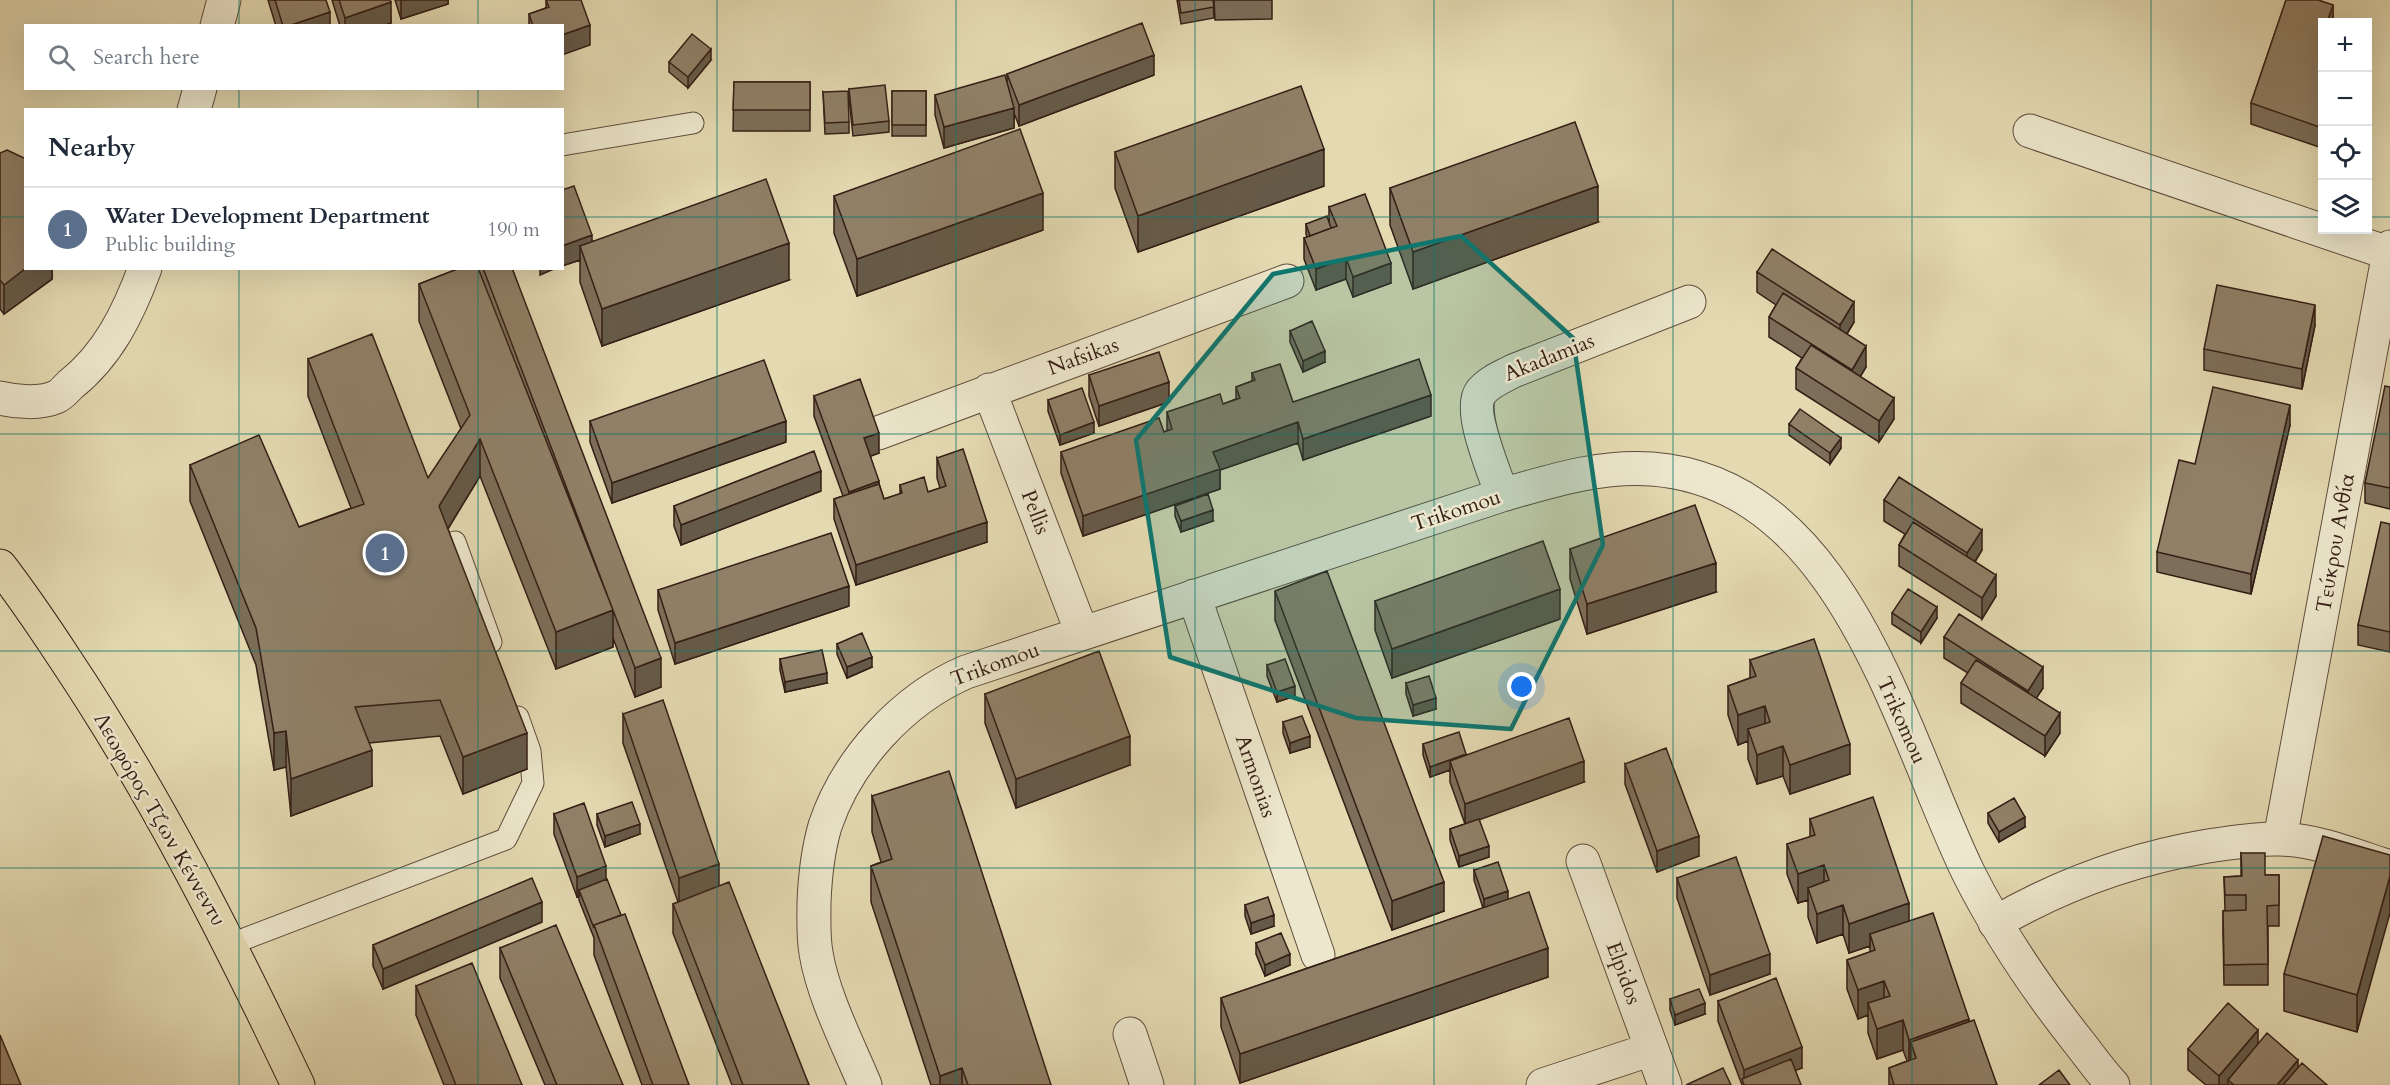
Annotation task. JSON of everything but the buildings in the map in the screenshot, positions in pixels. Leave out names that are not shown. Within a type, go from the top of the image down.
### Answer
[{"type":"main road","name":"Λεωφόρος Τζων Κέννεντυ","points":[[0,566],[98,707],[148,789],[231,944],[298,1085]]},
{"type":"street","points":[[218,24],[224,0]]},
{"type":"street","points":[[195,108],[199,90]]},
{"type":"street","points":[[2030,131],[2389,250]]},
{"type":"street","name":"Τεύκρου Ανθία","points":[[2280,839],[2389,250]]},
{"type":"street","points":[[0,398],[32,401],[56,397],[79,378],[95,363],[122,324],[144,270]]},
{"type":"street","name":"Nafsikas","points":[[878,433],[1287,281]]},
{"type":"street","name":"Akadamias","points":[[1502,495],[1475,407],[1480,393],[1493,381],[1513,371],[1689,302]]},
{"type":"street","name":"Pellis","points":[[989,390],[1082,633]]},
{"type":"street","name":"Trikomou","points":[[865,1085],[826,990],[816,953],[813,927],[815,878],[825,826],[841,790],[862,756],[901,714],[929,692],[966,672],[1502,495],[1563,477],[1613,470],[1652,469],[1699,477],[1740,495],[1769,515],[1803,546],[1839,593],[1879,668],[1968,871],[1995,923],[2052,1008],[2113,1085]]},
{"type":"street","name":"Armonias","points":[[1194,596],[1318,955]]},
{"type":"street","points":[[1995,923],[2032,902],[2113,868],[2171,853],[2229,843],[2280,839],[2314,844],[2390,867]]},
{"type":"street","name":"Elpidos","points":[[1583,861],[1665,1085]]},
{"type":"street","points":[[1130,1034],[1147,1085]]},
{"type":"street","points":[[1543,1085],[1652,1049]]},
{"type":"lane","points":[[564,145],[693,123]]},
{"type":"lane","points":[[455,542],[498,663]]},
{"type":"lane","points":[[231,944],[506,839],[533,783],[530,751],[510,696]]},
{"type":"highlighted area","points":[[1461,236],[1573,338],[1603,545],[1511,729],[1356,718],[1170,657],[1136,440],[1273,274]]},
{"type":"place","name":"Water Development Department","points":[[385,553]]}]
